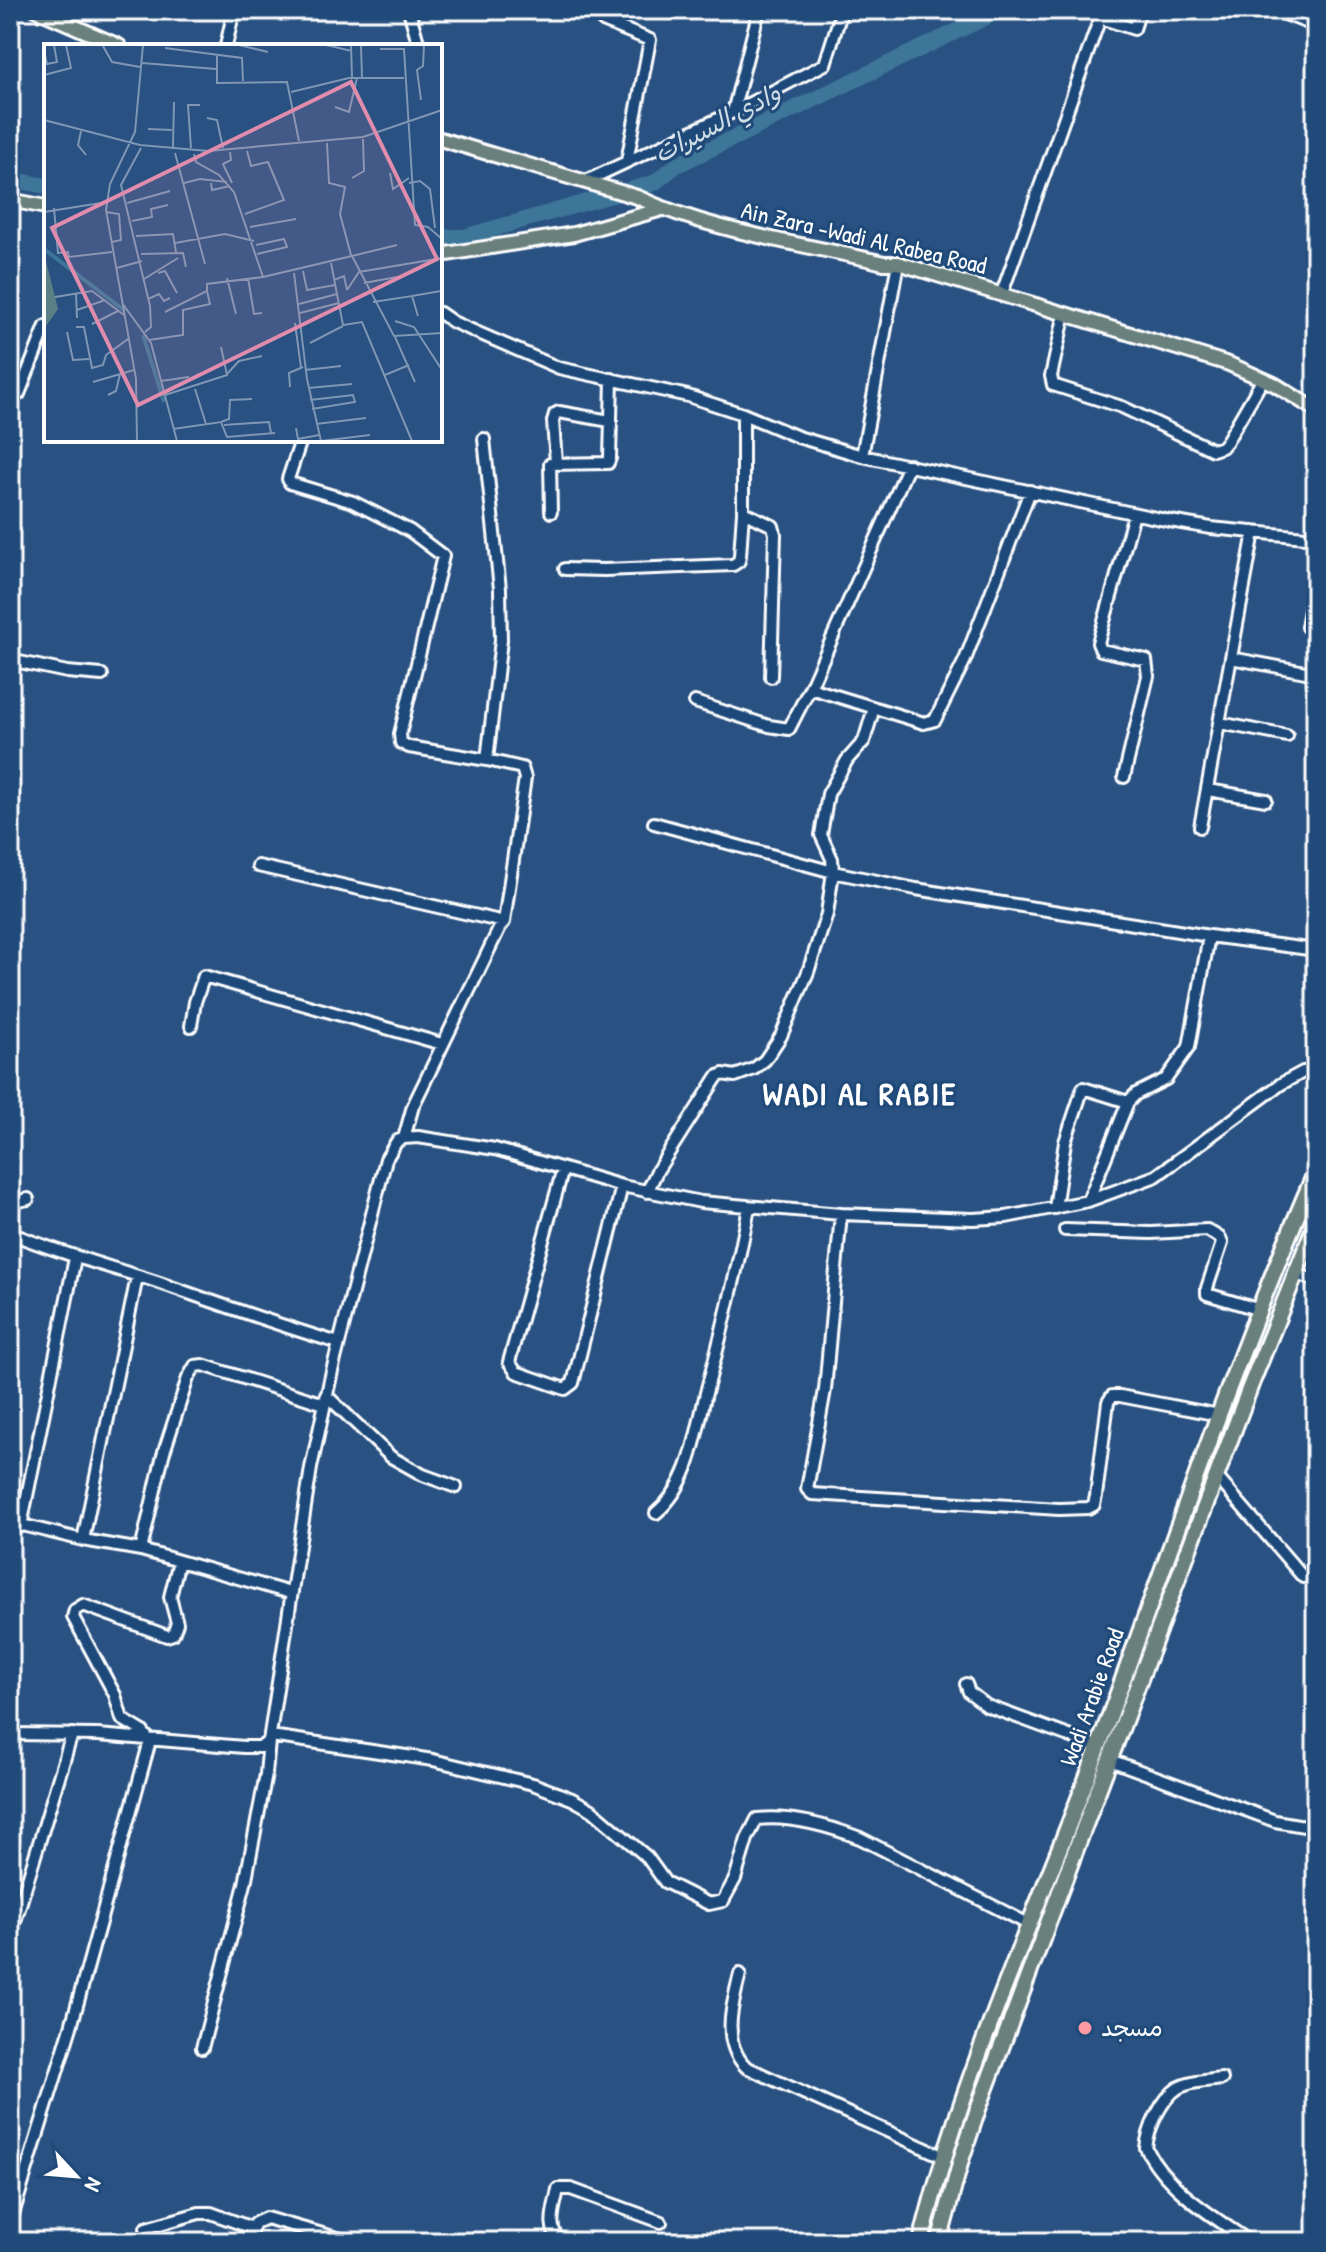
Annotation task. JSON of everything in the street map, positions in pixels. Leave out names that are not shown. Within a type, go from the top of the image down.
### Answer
[{"type":"highway","name":"Wadi Arabie Road","points":[[921,2242],[944,2157],[977,2056],[1099,1747],[1136,1637],[1219,1415],[1316,1171]]},
{"type":"highway","name":"Wadi Arabie Road","points":[[939,2242],[978,2109],[1216,1476],[1316,1223]]},
{"type":"main road","points":[[37,10],[114,44]]},
{"type":"main road","name":"Ain Zara -Wadi Al Rabea Road","points":[[442,140],[637,197],[662,209],[729,228],[898,263],[1002,293],[1229,364],[1263,379],[1316,410]]},
{"type":"main road","points":[[10,200],[44,207]]},
{"type":"main road","points":[[442,255],[574,234],[662,209]]},
{"type":"street","points":[[226,44],[234,10]]},
{"type":"street","points":[[409,10],[418,44]]},
{"type":"street","points":[[608,10],[603,21],[650,40],[627,161]]},
{"type":"street","points":[[733,112],[759,10]]},
{"type":"street","points":[[584,182],[733,112],[827,62],[842,10]]},
{"type":"street","points":[[1002,293],[1100,18],[1134,29],[1140,10]]},
{"type":"street","points":[[1275,10],[1316,26]]},
{"type":"street","points":[[862,456],[898,263]]},
{"type":"street","points":[[1065,313],[1051,376],[1053,385],[1122,407],[1213,450],[1227,441],[1263,379]]},
{"type":"street","points":[[442,314],[559,368],[688,396],[798,437],[862,456],[1211,528],[1316,538]]},
{"type":"street","points":[[19,394],[44,331]]},
{"type":"street","points":[[551,512],[550,464],[608,463],[612,379]]},
{"type":"street","points":[[556,463],[555,414],[559,412],[610,421]]},
{"type":"street","points":[[565,569],[733,565],[739,561],[743,512],[743,414]]},
{"type":"street","points":[[484,439],[500,589],[501,640],[487,760]]},
{"type":"street","points":[[300,442],[288,479],[290,483],[353,502],[410,531],[443,556],[400,734],[401,743],[522,768],[525,772],[504,922],[442,1044],[406,1122],[404,1138]]},
{"type":"street","points":[[695,702],[789,729],[909,465]]},
{"type":"street","points":[[810,688],[924,723],[935,720],[977,632],[1030,491]]},
{"type":"street","points":[[743,512],[773,526],[775,534],[771,677]]},
{"type":"street","points":[[1124,777],[1148,664],[1146,660],[1101,650],[1098,643],[1134,514]]},
{"type":"street","points":[[1200,827],[1254,532]]},
{"type":"street","points":[[1307,627],[1316,577]]},
{"type":"street","points":[[1231,658],[1316,674]]},
{"type":"street","points":[[10,660],[67,672],[102,675]]},
{"type":"street","points":[[647,1192],[717,1077],[723,1074],[735,1076],[754,1069],[765,1060],[781,1036],[820,939],[833,872],[832,859],[821,835],[828,794],[847,760],[864,741],[874,708]]},
{"type":"street","points":[[1220,723],[1287,736]]},
{"type":"street","points":[[1208,790],[1266,800]]},
{"type":"street","points":[[654,823],[833,872],[916,889],[1316,950]]},
{"type":"street","points":[[258,866],[504,922]]},
{"type":"street","points":[[1088,1201],[1128,1102],[1136,1094],[1166,1079],[1189,1047],[1209,936]]},
{"type":"street","points":[[191,1026],[204,976],[442,1044]]},
{"type":"street","points":[[202,2048],[245,1884],[268,1765],[290,1593],[325,1400],[391,1148],[404,1138],[418,1137],[495,1149],[622,1186],[701,1202],[841,1214],[973,1219],[1006,1217],[1088,1201],[1156,1176],[1281,1084],[1303,1072],[1316,1071]]},
{"type":"street","points":[[1055,1208],[1065,1142],[1083,1088],[1128,1102]]},
{"type":"street","points":[[563,1169],[509,1362],[516,1372],[565,1389],[573,1383],[622,1186]]},
{"type":"street","points":[[10,1203],[28,1199]]},
{"type":"street","points":[[656,1513],[676,1491],[694,1448],[735,1283],[749,1207]]},
{"type":"street","points":[[841,1214],[825,1390],[807,1489],[812,1494],[1059,1509],[1088,1508],[1094,1505],[1096,1496],[1108,1402],[1112,1396],[1219,1415]]},
{"type":"street","points":[[1065,1230],[1151,1233],[1207,1230],[1220,1238],[1222,1243],[1207,1294],[1260,1310]]},
{"type":"street","points":[[10,1233],[75,1258],[339,1343]]},
{"type":"street","points":[[75,1258],[16,1524],[141,1550],[290,1593]]},
{"type":"street","points":[[1294,1273],[1316,1281]]},
{"type":"street","points":[[83,1540],[137,1277]]},
{"type":"street","points":[[141,1550],[163,1455],[188,1378],[195,1366],[203,1365],[325,1400],[391,1457],[423,1475],[456,1487]]},
{"type":"street","points":[[1216,1476],[1303,1577]]},
{"type":"street","points":[[150,1741],[142,1731],[122,1719],[115,1695],[73,1617],[75,1610],[83,1605],[167,1636],[173,1634],[177,1623],[170,1597],[179,1561]]},
{"type":"street","points":[[966,1684],[969,1692],[987,1706],[1099,1747]]},
{"type":"street","points":[[10,1734],[72,1734],[244,1747],[261,1747],[270,1738]]},
{"type":"street","points":[[10,1938],[72,1734]]},
{"type":"street","points":[[270,1738],[433,1760],[506,1776],[559,1794],[592,1810],[647,1857],[665,1882],[709,1904],[723,1901],[735,1879],[747,1839],[757,1819],[783,1818],[834,1828],[860,1838],[1030,1925]]},
{"type":"street","points":[[10,2224],[71,2027],[150,1741]]},
{"type":"street","points":[[1110,1760],[1275,1821],[1316,1828]]},
{"type":"street","points":[[740,1974],[731,2013],[731,2041],[735,2053],[746,2067],[944,2157]]},
{"type":"street","points":[[1222,2079],[1191,2084],[1173,2093],[1151,2126],[1146,2148],[1174,2184],[1250,2242]]},
{"type":"street","points":[[562,2242],[556,2238],[552,2226],[558,2189],[571,2189],[661,2222]]},
{"type":"street","points":[[146,2228],[199,2213],[211,2213],[252,2228]]},
{"type":"street","points":[[246,2242],[252,2228],[261,2219],[270,2218],[351,2242]]},
{"type":"waterway","name":"وادي السيرات","points":[[442,237],[464,237],[654,183],[677,165],[1001,10]]},
{"type":"waterway","name":"وادي السيرات","points":[[10,179],[44,186]]},
{"type":"place","name":"مسجد","points":[[1085,2028]]},
{"type":"district","name":"WADI AL RABIE","points":[[860,1094]]}]
